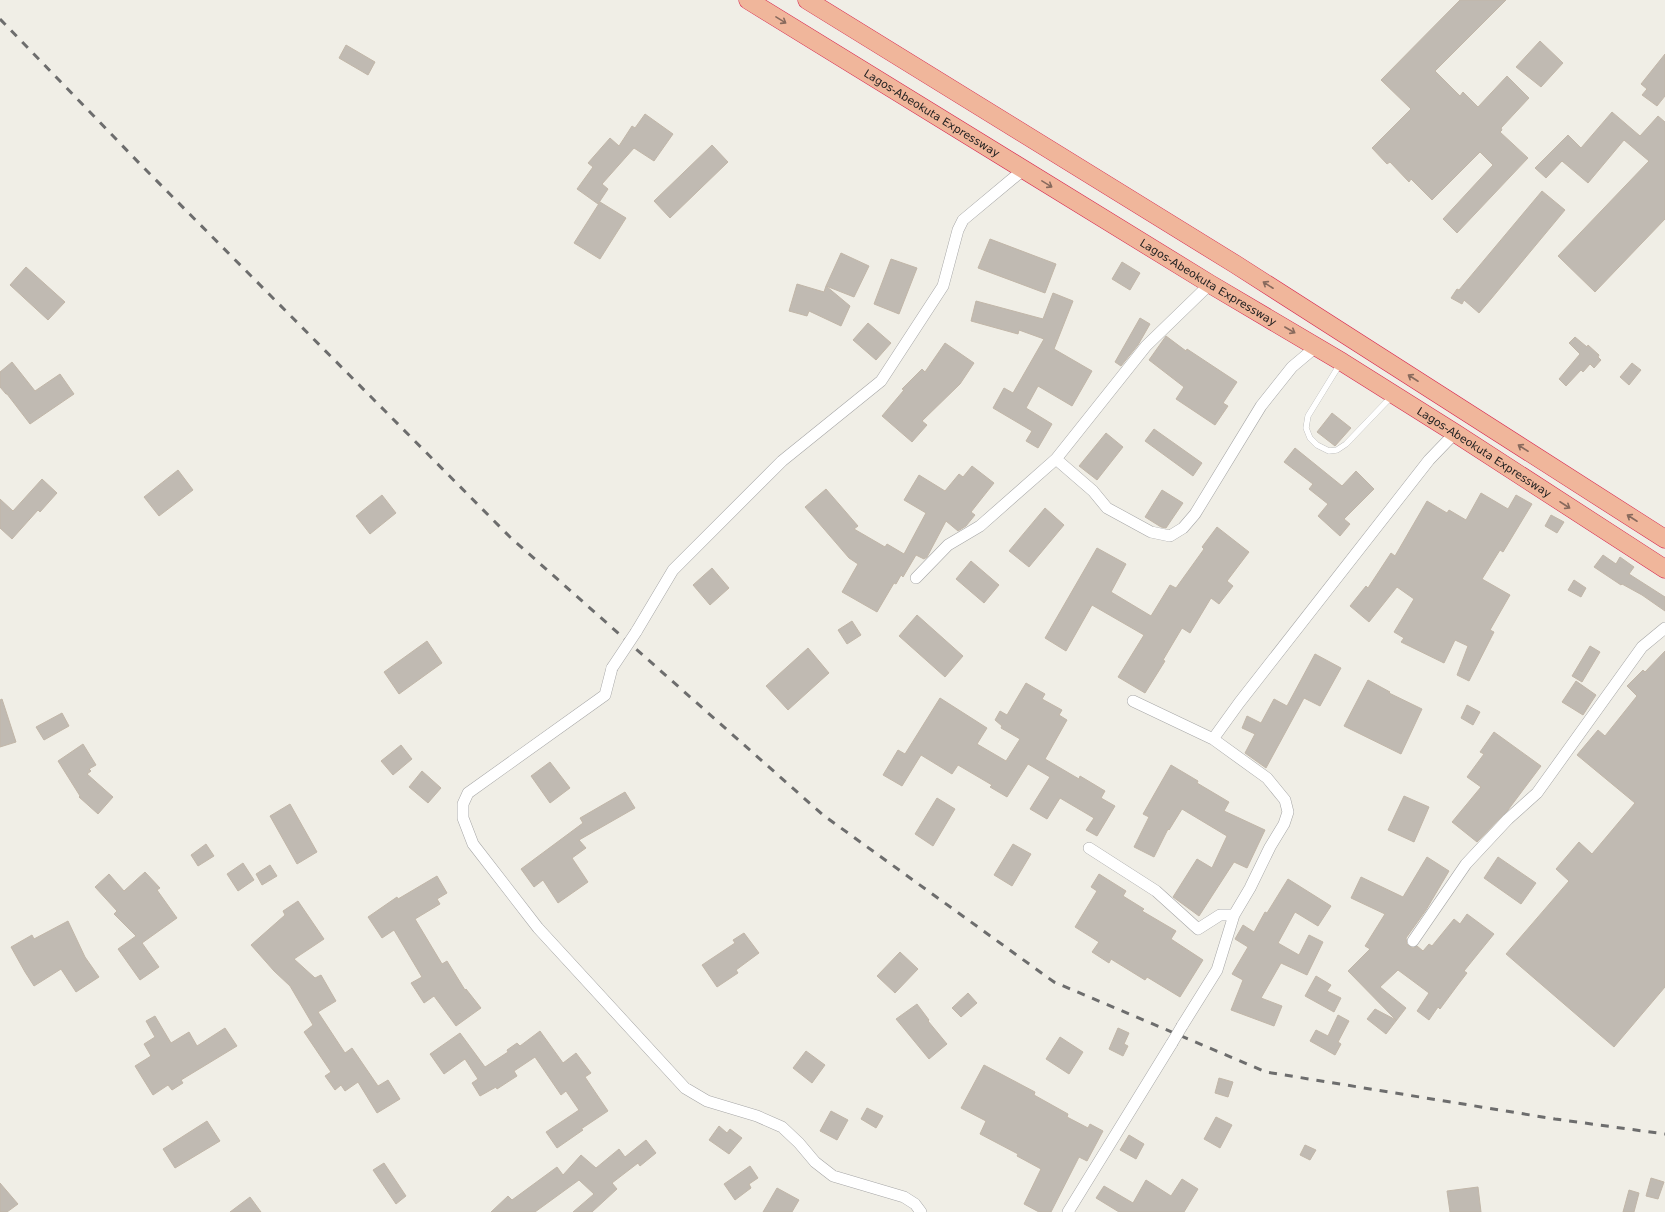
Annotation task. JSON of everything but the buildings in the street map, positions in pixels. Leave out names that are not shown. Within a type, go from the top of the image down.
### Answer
[{"type":"highway","name":"Lagos-Abeokuta Expressway","points":[[748,0],[1210,284],[1317,346],[1455,433],[1665,569]]},
{"type":"highway","points":[[806,0],[1235,264],[1665,539]]},
{"type":"street","points":[[921,1212],[915,1204],[904,1197],[833,1176],[815,1162],[799,1143],[782,1127],[757,1116],[707,1101],[685,1088],[538,928],[473,844],[463,818],[463,804],[468,793],[605,695],[612,668],[674,570],[782,461],[881,381],[943,286],[958,230],[963,220],[1023,170]]},
{"type":"street","points":[[916,578],[948,545],[980,526],[1056,458],[1146,346],[1210,284]]},
{"type":"street","points":[[1056,458],[1093,491],[1107,508],[1151,532],[1170,536],[1183,528],[1195,514],[1261,406],[1292,367],[1317,346]]},
{"type":"street","points":[[1213,739],[1239,703],[1429,460],[1455,433]]},
{"type":"street","points":[[1413,941],[1466,864],[1508,819],[1536,793],[1642,647],[1665,628]]},
{"type":"street","points":[[1068,1212],[1216,970],[1234,915],[1284,824],[1288,812],[1285,800],[1267,778],[1213,739],[1133,701]]},
{"type":"street","points":[[1089,848],[1156,891],[1198,929],[1220,915],[1234,915]]},
{"type":"lane","points":[[1342,362],[1308,416],[1306,428],[1310,438],[1317,445],[1329,451],[1337,450],[1346,444],[1394,394]]},
{"type":"railway","points":[[0,19],[142,166],[510,537],[823,815],[1054,982],[1266,1072],[1555,1119],[1665,1134]]}]
